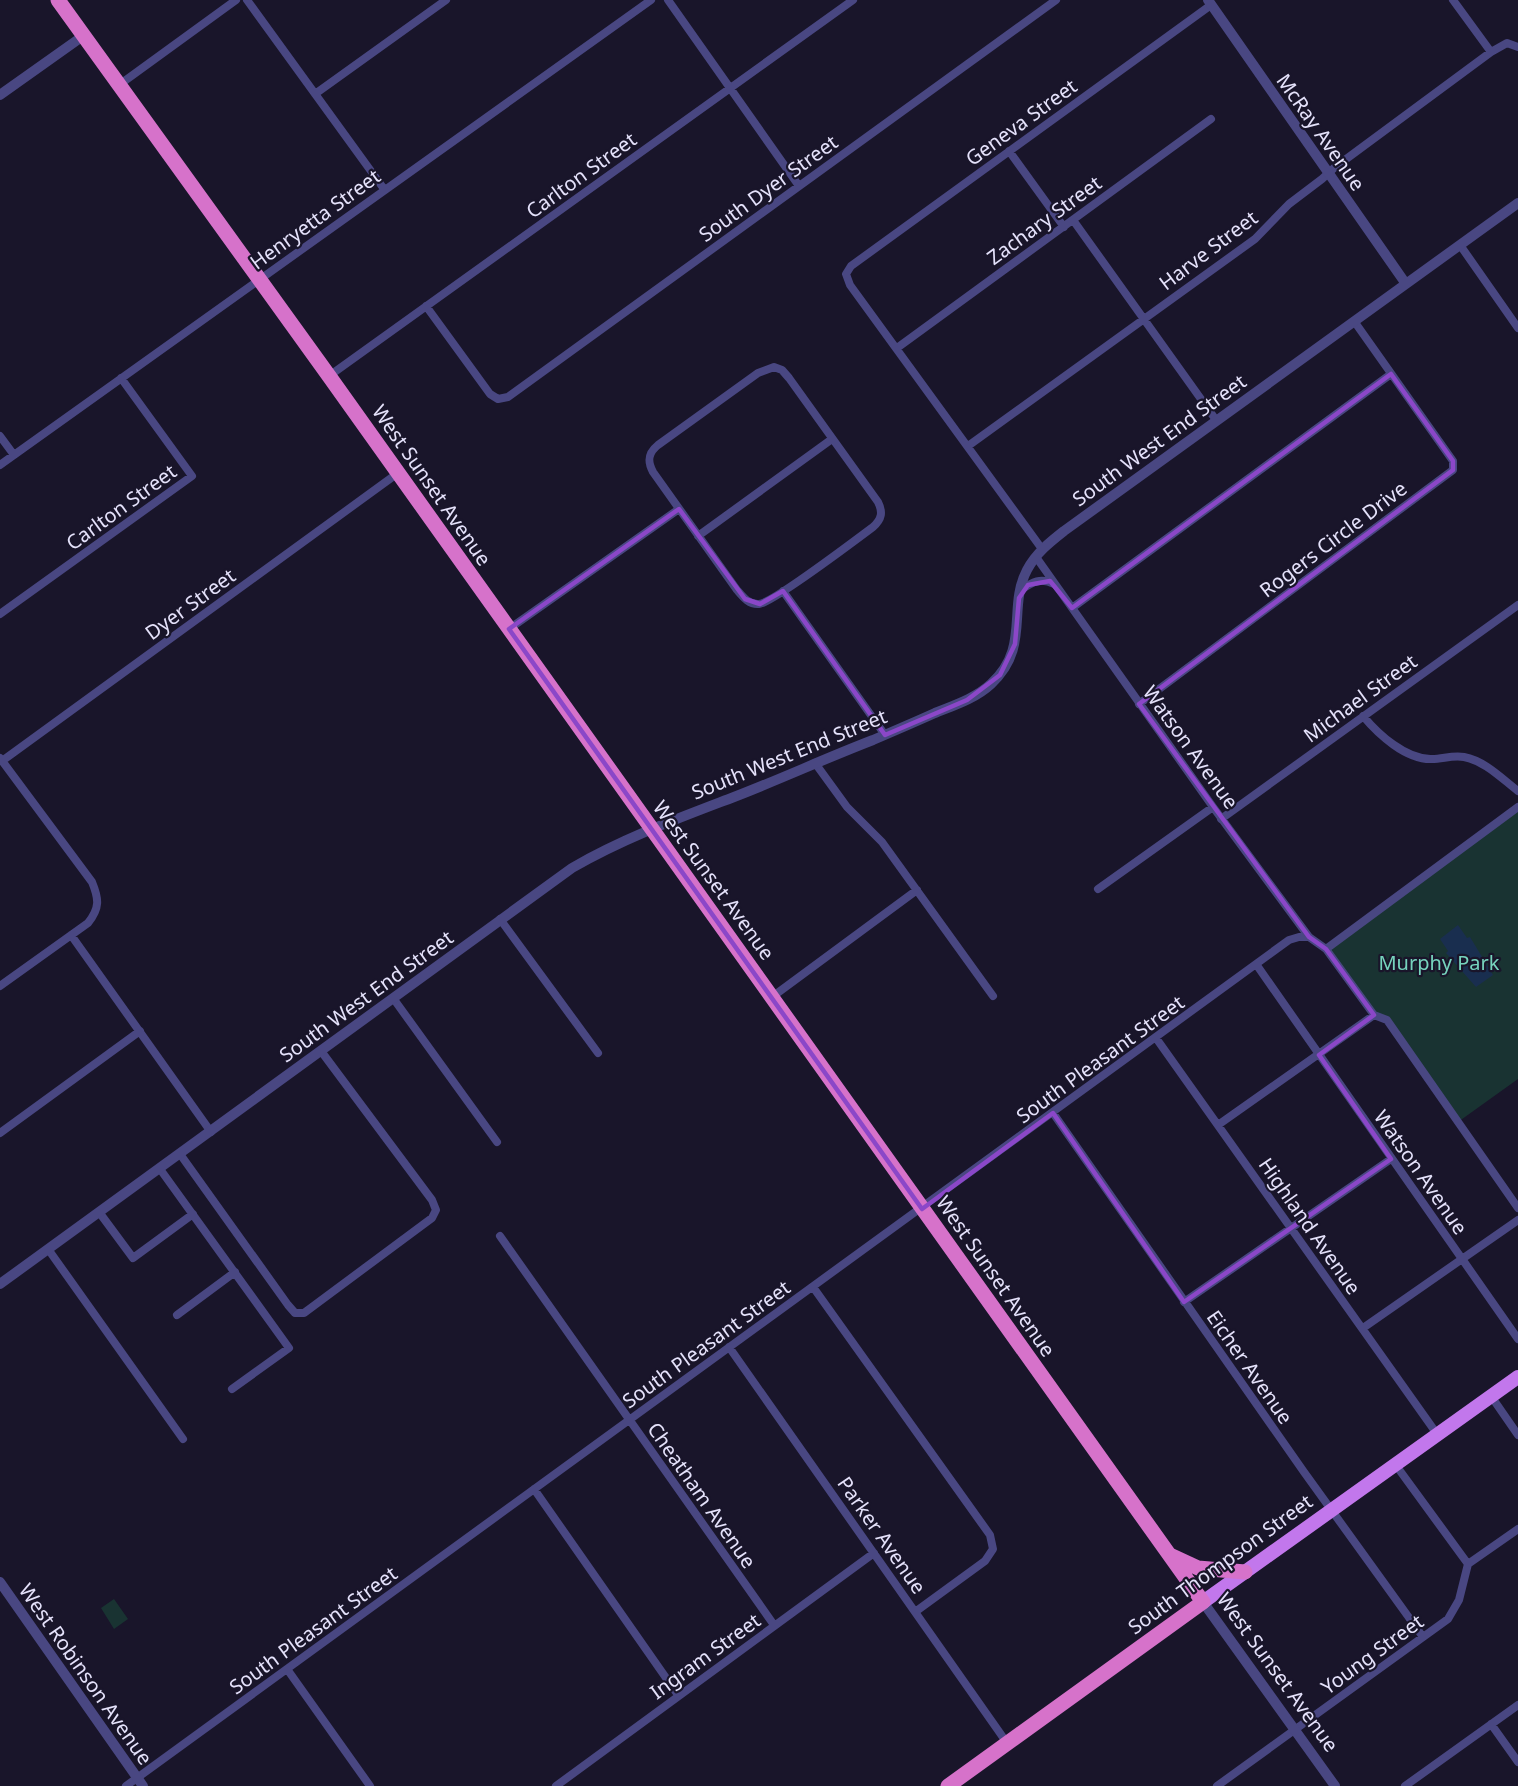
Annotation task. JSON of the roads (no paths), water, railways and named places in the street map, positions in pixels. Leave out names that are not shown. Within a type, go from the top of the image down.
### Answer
[{"type":"highway","name":"West Sunset Avenue","points":[[58,0],[329,376],[1203,1602]]},
{"type":"highway","points":[[1168,1553],[1198,1568],[1245,1572]]},
{"type":"highway","name":"South Thompson Street","points":[[948,1786],[1203,1602]]},
{"type":"main road","name":"South Thompson Street","points":[[1203,1602],[1518,1377]]},
{"type":"street","points":[[120,86],[236,0]]},
{"type":"street","points":[[247,0],[384,189]]},
{"type":"street","points":[[315,94],[446,0]]},
{"type":"street","name":"Henryetta Street","points":[[0,465],[651,0]]},
{"type":"street","points":[[668,0],[799,186]]},
{"type":"street","name":"Carlton Street","points":[[329,376],[853,0]]},
{"type":"street","name":"South Dyer Street","points":[[426,306],[490,394],[498,399],[508,398],[1056,0]]},
{"type":"street","points":[[1452,0],[1491,52],[1507,43],[1518,47]]},
{"type":"street","name":"Geneva Street","points":[[851,266],[1209,3]]},
{"type":"street","name":"McRay Avenue","points":[[1209,3],[1406,284]]},
{"type":"street","points":[[0,95],[83,36]]},
{"type":"street","name":"Harve Street","points":[[968,446],[1255,239],[1289,204],[1328,173],[1491,52]]},
{"type":"street","name":"Zachary Street","points":[[897,348],[1210,119]]},
{"type":"street","points":[[1009,151],[1064,227]]},
{"type":"street","name":"South West End Street","points":[[0,1284],[572,867],[610,847],[885,735],[981,692],[995,680],[1010,657],[1015,644],[1021,590],[1027,571],[1039,553],[1064,531],[1518,203]]},
{"type":"street","points":[[1073,220],[1216,420]]},
{"type":"street","points":[[1460,245],[1518,328]]},
{"type":"street","name":"Watson Avenue","points":[[851,266],[846,274],[850,285],[968,446],[1039,553],[1072,608],[1221,819],[1309,937],[1326,948]]},
{"type":"street","name":"Rogers Circle Drive","points":[[1139,704],[1453,470],[1453,461],[1354,321]]},
{"type":"street","points":[[774,367],[782,370],[878,502],[881,517],[873,527],[783,591],[760,604],[751,603],[745,599],[679,509],[653,472],[649,458],[652,450],[766,369],[774,367]]},
{"type":"street","points":[[1072,608],[1391,374]]},
{"type":"street","name":"Carlton Street","points":[[0,614],[192,476],[121,378]]},
{"type":"street","points":[[0,436],[14,455]]},
{"type":"street","points":[[698,536],[832,438]]},
{"type":"street","name":"Dyer Street","points":[[1,760],[398,473]]},
{"type":"street","points":[[509,629],[679,509]]},
{"type":"street","points":[[1021,590],[1032,582],[1042,579],[1057,586]]},
{"type":"street","points":[[783,591],[885,735]]},
{"type":"street","name":"Michael Street","points":[[1221,819],[1518,605]]},
{"type":"street","points":[[1363,716],[1404,751],[1431,760],[1448,756],[1466,758],[1486,766],[1518,791]]},
{"type":"street","points":[[0,986],[88,922],[98,906],[92,882],[1,760]]},
{"type":"street","points":[[815,763],[847,807],[882,842],[993,996]]},
{"type":"street","points":[[1098,889],[1213,807]]},
{"type":"street","points":[[1518,807],[1326,948],[1374,1015],[1387,1020],[1518,1208]]},
{"type":"street","points":[[772,997],[917,890]]},
{"type":"street","points":[[500,919],[598,1053]]},
{"type":"street","points":[[71,935],[211,1132]]},
{"type":"street","name":"South Pleasant Street","points":[[126,1786],[140,1782],[287,1669],[1289,940],[1309,937]]},
{"type":"street","name":"Watson Avenue","points":[[1256,964],[1518,1339]]},
{"type":"street","points":[[393,998],[497,1142]]},
{"type":"street","points":[[1218,1125],[1374,1015]]},
{"type":"street","points":[[0,1133],[140,1031]]},
{"type":"street","name":"Highland Avenue","points":[[1156,1038],[1437,1434]]},
{"type":"street","points":[[180,1154],[288,1305],[295,1313],[304,1313],[432,1218],[436,1210],[432,1200],[321,1051]]},
{"type":"street","name":"Eicher Avenue","points":[[1053,1113],[1184,1302],[1423,1637]]},
{"type":"street","points":[[1184,1302],[1391,1159]]},
{"type":"street","points":[[160,1169],[289,1348],[232,1389]]},
{"type":"street","points":[[99,1212],[133,1258],[193,1214]]},
{"type":"street","points":[[1363,1328],[1518,1220]]},
{"type":"street","name":"Cheatham Avenue","points":[[500,1236],[774,1625]]},
{"type":"street","points":[[48,1249],[183,1439]]},
{"type":"street","points":[[177,1315],[235,1272]]},
{"type":"street","points":[[813,1287],[990,1535],[993,1549],[985,1561],[915,1612]]},
{"type":"street","name":"Parker Avenue","points":[[729,1347],[1007,1743]]},
{"type":"street","points":[[1491,1396],[1518,1435]]},
{"type":"street","points":[[1395,1464],[1468,1564],[1518,1529]]},
{"type":"street","points":[[534,1489],[678,1695]]},
{"type":"street","name":"Ingram Street","points":[[556,1786],[874,1553]]},
{"type":"street","name":"Young Street","points":[[1217,1786],[1448,1619],[1460,1600],[1468,1564]]},
{"type":"street","name":"West Robinson Avenue","points":[[0,1582],[140,1782]]},
{"type":"street","name":"West Sunset Avenue","points":[[1203,1602],[1335,1786]]},
{"type":"street","points":[[287,1669],[370,1786]]},
{"type":"street","points":[[1405,1786],[1518,1705]]},
{"type":"street","points":[[1491,1724],[1518,1762]]},
{"type":"water","points":[[1458,925],[1467,938],[1470,937],[1493,975],[1476,987],[1446,953],[1448,951],[1440,939]]},
{"type":"park label","name":"Murphy Park","points":[[1439,962]]}]
